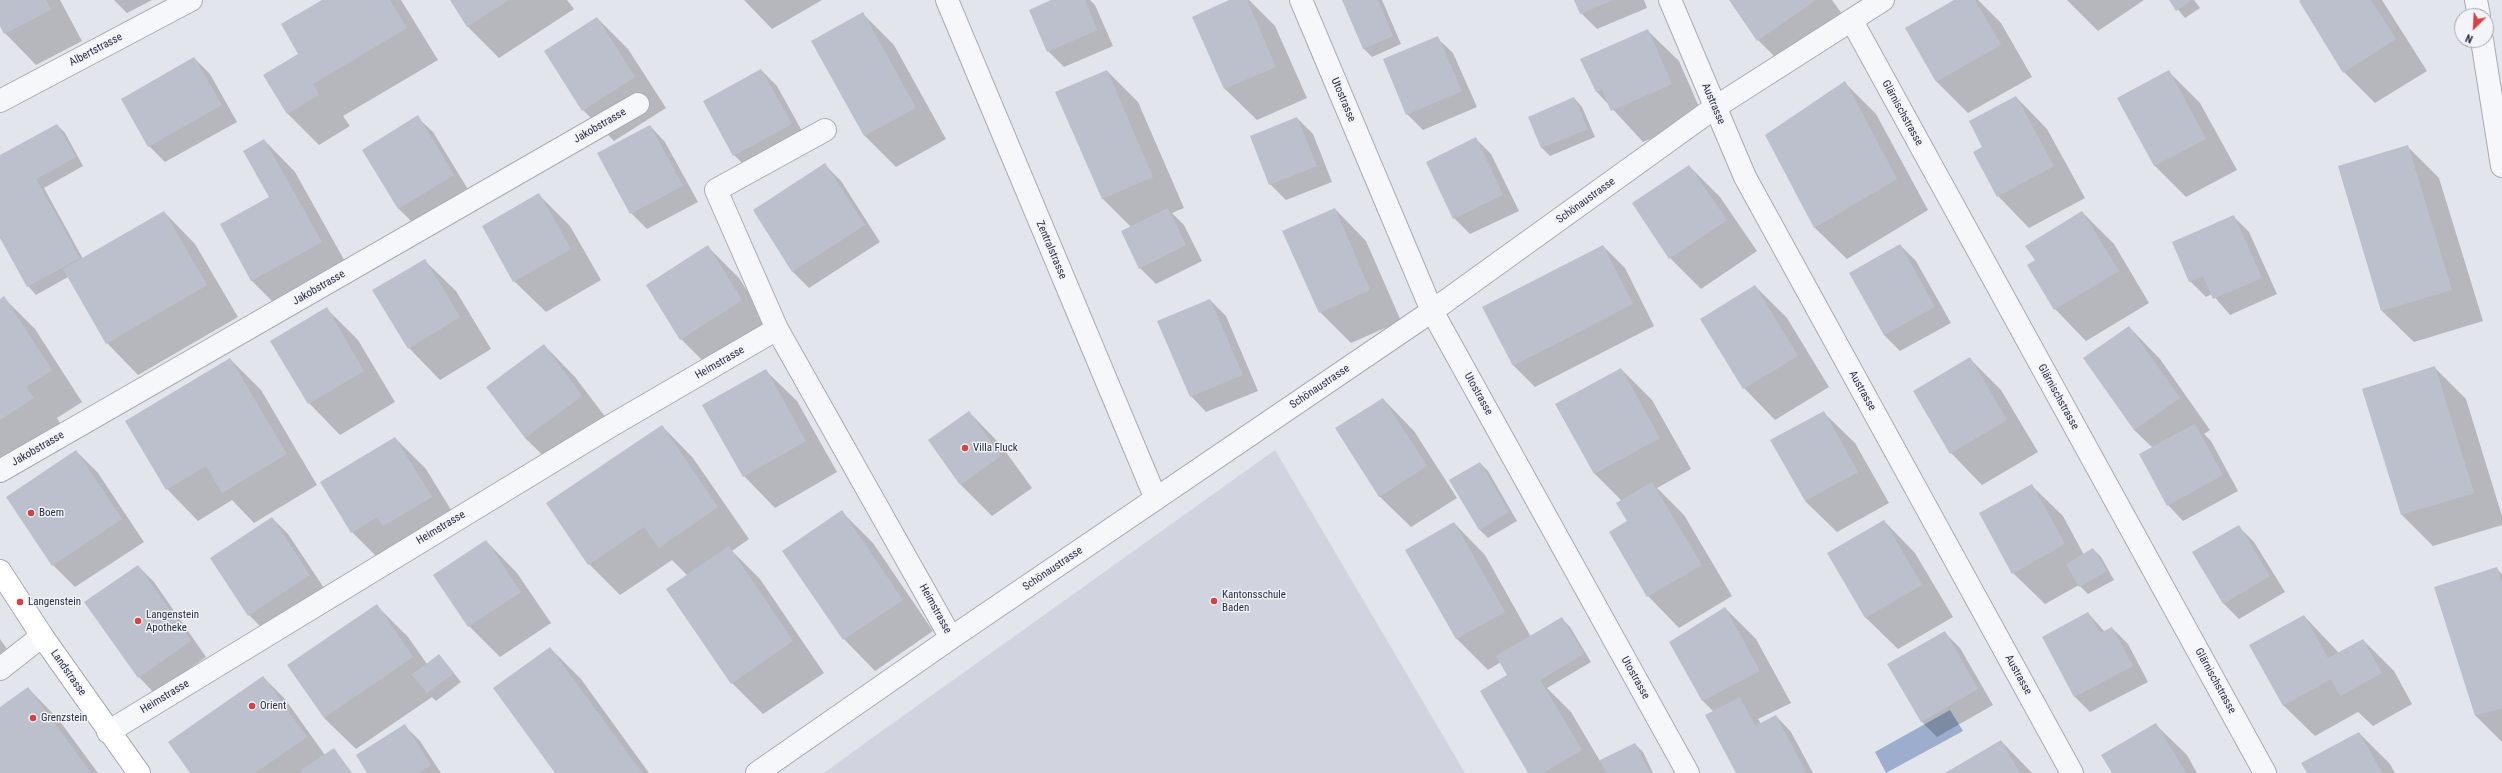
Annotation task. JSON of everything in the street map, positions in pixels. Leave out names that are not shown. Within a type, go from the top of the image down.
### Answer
[{"type":"main road","name":"Landstrasse","points":[[0,571],[42,636],[108,732],[139,773]]},
{"type":"street","name":"Albertstrasse","points":[[0,100],[191,0]]},
{"type":"street","name":"Zentralstrasse","points":[[947,0],[1156,500]]},
{"type":"street","name":"Utostrasse","points":[[1301,0],[1432,311],[1688,773]]},
{"type":"street","name":"Austrasse","points":[[1670,0],[1714,108],[1745,177],[2072,773]]},
{"type":"street","name":"Schönaustrasse","points":[[757,773],[951,638],[1432,311],[1714,108],[1883,0]]},
{"type":"street","name":"Glärnischstrasse","points":[[1852,21],[2265,773]]},
{"type":"street","points":[[2483,48],[2502,166]]},
{"type":"street","name":"Jakobstrasse","points":[[0,471],[638,104]]},
{"type":"street","name":"Heimstrasse","points":[[825,130],[716,190],[777,329],[951,638]]},
{"type":"street","name":"Heimstrasse","points":[[108,732],[600,432],[777,329]]},
{"type":"street","points":[[0,668],[42,636]]},
{"type":"shaded area","name":"Kantonsschule Baden","points":[[1275,450],[1465,773],[824,773],[854,751]]},
{"type":"water","points":[[1950,710],[1963,731],[1886,773],[1875,752]]},
{"type":"building","points":[[0,0],[46,0],[51,10],[4,34],[0,26]]},
{"type":"building","points":[[322,0],[390,0],[407,28],[313,84],[319,95],[287,114],[263,75],[298,54],[281,24]]},
{"type":"building","points":[[450,0],[509,0],[467,27]]},
{"type":"building","points":[[1051,0],[1085,0],[1097,30],[1047,52],[1029,10]]},
{"type":"building","points":[[1229,0],[1247,0],[1276,67],[1224,89],[1192,17]]},
{"type":"building","points":[[1342,0],[1378,0],[1393,36],[1363,49]]},
{"type":"building","points":[[1574,0],[1613,0],[1580,14]]},
{"type":"building","points":[[1729,0],[1816,0],[1757,41]]},
{"type":"building","points":[[1954,0],[1975,0],[2001,45],[1936,82],[1905,28]]},
{"type":"building","points":[[2169,0],[2192,0],[2176,11]]},
{"type":"building","points":[[2371,0],[2396,39],[2343,73],[2299,1]]},
{"type":"building","points":[[863,12],[916,108],[864,136],[811,41]]},
{"type":"building","points":[[597,17],[635,77],[582,111],[544,51]]},
{"type":"building","points":[[1648,29],[1672,84],[1611,111],[1602,90],[1596,92],[1580,59]]},
{"type":"building","points":[[1438,36],[1462,91],[1406,115],[1383,59]]},
{"type":"building","points":[[194,57],[222,105],[148,147],[121,99]]},
{"type":"building","points":[[761,69],[792,124],[733,156],[703,101]]},
{"type":"building","points":[[1107,70],[1153,177],[1102,199],[1055,92]]},
{"type":"building","points":[[2169,70],[2206,139],[2154,166],[2117,98]]},
{"type":"building","points":[[1845,81],[1897,179],[1814,228],[1765,135]]},
{"type":"building","points":[[2016,96],[2054,166],[1997,197],[1973,152],[1982,147],[1969,121]]},
{"type":"building","points":[[1574,97],[1588,129],[1541,148],[1528,117]]},
{"type":"building","points":[[418,115],[454,175],[398,209],[362,150]]},
{"type":"building","points":[[1297,117],[1317,166],[1269,185],[1250,136]]},
{"type":"building","points":[[57,124],[76,157],[36,179],[80,258],[27,287],[0,238],[0,155]]},
{"type":"building","points":[[650,125],[683,186],[630,214],[597,153]]},
{"type":"building","points":[[1476,137],[1503,195],[1453,219],[1426,162]]},
{"type":"building","points":[[264,139],[322,242],[251,281],[220,224],[269,197],[243,151]]},
{"type":"building","points":[[2408,145],[2452,290],[2381,311],[2338,166]]},
{"type":"building","points":[[825,163],[865,225],[792,272],[753,210]]},
{"type":"building","points":[[1689,165],[1727,220],[1669,259],[1632,203]]},
{"type":"building","points":[[539,193],[571,249],[513,282],[482,226]]},
{"type":"building","points":[[1168,208],[1186,245],[1139,269],[1121,231]]},
{"type":"building","points":[[1335,208],[1370,290],[1319,313],[1282,231]]},
{"type":"building","points":[[164,211],[207,285],[106,344],[63,269]]},
{"type":"building","points":[[2082,211],[2119,271],[2054,310],[2027,265],[2035,260],[2025,246]]},
{"type":"building","points":[[2234,215],[2262,278],[2213,299],[2203,276],[2189,282],[2172,242]]},
{"type":"building","points":[[1900,244],[1935,307],[1884,335],[1849,273]]},
{"type":"building","points":[[708,245],[742,300],[680,340],[646,285]]},
{"type":"building","points":[[1603,245],[1633,304],[1513,366],[1482,307]]},
{"type":"building","points":[[425,259],[460,317],[408,349],[372,290]]},
{"type":"building","points":[[1755,285],[1798,356],[1743,389],[1700,319]]},
{"type":"building","points":[[4,296],[52,370],[26,387],[34,398],[0,420],[0,299]]},
{"type":"building","points":[[1210,299],[1243,375],[1190,397],[1157,321]]},
{"type":"building","points":[[327,307],[364,371],[308,404],[270,341]]},
{"type":"building","points":[[2129,326],[2180,398],[2134,430],[2083,358]]},
{"type":"building","points":[[544,344],[582,396],[525,438],[486,387]]},
{"type":"building","points":[[1970,357],[2007,420],[1950,454],[1913,391]]},
{"type":"building","points":[[230,358],[287,454],[222,493],[206,466],[166,490],[125,421]]},
{"type":"building","points":[[2435,366],[2474,493],[2401,515],[2362,389]]},
{"type":"building","points":[[1621,368],[1660,438],[1594,474],[1555,404]]},
{"type":"building","points":[[766,369],[806,441],[743,477],[702,405]]},
{"type":"building","points":[[1383,398],[1427,466],[1379,497],[1335,428]]},
{"type":"building","name":"Villa Fluck","points":[[969,411],[1001,456],[960,485],[928,440]]},
{"type":"building","points":[[1824,411],[1858,472],[1805,501],[1770,440]]},
{"type":"building","points":[[2195,424],[2223,475],[2167,506],[2139,454]]},
{"type":"building","points":[[662,425],[718,507],[659,548],[644,527],[588,565],[546,503]]},
{"type":"building","points":[[395,437],[432,497],[383,526],[377,517],[351,533],[320,482]]},
{"type":"building","points":[[76,450],[122,519],[52,566],[6,497]]},
{"type":"building","points":[[1480,462],[1509,512],[1479,530],[1449,480]]},
{"type":"building","points":[[1652,482],[1702,565],[1647,597],[1609,532],[1627,521],[1616,503]]},
{"type":"building","points":[[2032,484],[2065,544],[2012,574],[1979,513]]},
{"type":"building","points":[[842,510],[903,600],[843,640],[782,551]]},
{"type":"building","points":[[272,517],[310,575],[248,616],[210,558]]},
{"type":"building","points":[[1884,520],[1922,585],[1865,618],[1827,553]]},
{"type":"building","points":[[1454,522],[1505,612],[1456,639],[1405,550]]},
{"type":"building","points":[[2239,525],[2270,576],[2223,604],[2192,552]]},
{"type":"building","points":[[486,540],[521,592],[468,627],[433,575]]},
{"type":"building","points":[[729,546],[793,641],[731,684],[666,589]]},
{"type":"building","points":[[2093,548],[2107,571],[2079,587],[2066,564]]},
{"type":"building","name":"Langenstein Apotheke","points":[[138,565],[191,641],[138,678],[84,602]]},
{"type":"building","points":[[2497,567],[2502,583],[2502,708],[2475,716],[2434,587]]},
{"type":"building","points":[[377,604],[413,657],[324,718],[287,665]]},
{"type":"building","points":[[1725,607],[1760,671],[1702,701],[1669,642]]},
{"type":"building","points":[[2088,612],[2100,633],[2112,627],[2133,666],[2074,697],[2042,637]]},
{"type":"building","points":[[2304,615],[2328,658],[2363,639],[2382,673],[2340,696],[2331,679],[2283,706],[2249,645]]},
{"type":"building","points":[[1562,617],[1584,654],[1540,680],[1582,750],[1543,773],[1528,773],[1480,691],[1507,675],[1496,656]]},
{"type":"building","points":[[1945,631],[1978,689],[1921,722],[1887,664]]},
{"type":"building","points":[[550,647],[642,773],[555,773],[493,688]]},
{"type":"building","points":[[439,654],[454,673],[427,693],[412,675]]},
{"type":"building","name":"Orient","points":[[263,676],[307,737],[255,773],[190,773],[168,742]]},
{"type":"building","points":[[28,687],[91,773],[0,773],[0,707]]},
{"type":"building","points":[[1740,697],[1755,726],[1776,715],[1806,773],[1736,773],[1705,715]]},
{"type":"building","points":[[2156,723],[2186,773],[2112,773],[2101,755]]},
{"type":"building","points":[[405,724],[431,765],[419,773],[367,773],[356,755]]},
{"type":"building","points":[[2359,732],[2382,773],[2307,773],[2301,763]]},
{"type":"building","points":[[2001,740],[2020,773],[1945,773]]},
{"type":"building","points":[[1635,743],[1650,773],[1606,773],[1600,760]]},
{"type":"building","points":[[334,748],[351,773],[303,773],[301,770]]},
{"type":"place","name":"Villa Fluck","points":[[965,448]]},
{"type":"place","name":"Boem","points":[[31,513]]},
{"type":"place","name":"Kantonsschule Baden","points":[[1214,601]]},
{"type":"place","name":"Langenstein","points":[[20,602]]},
{"type":"place","name":"Langenstein Apotheke","points":[[138,621]]},
{"type":"place","name":"Orient","points":[[252,706]]},
{"type":"place","name":"Grenzstein","points":[[33,718]]}]
